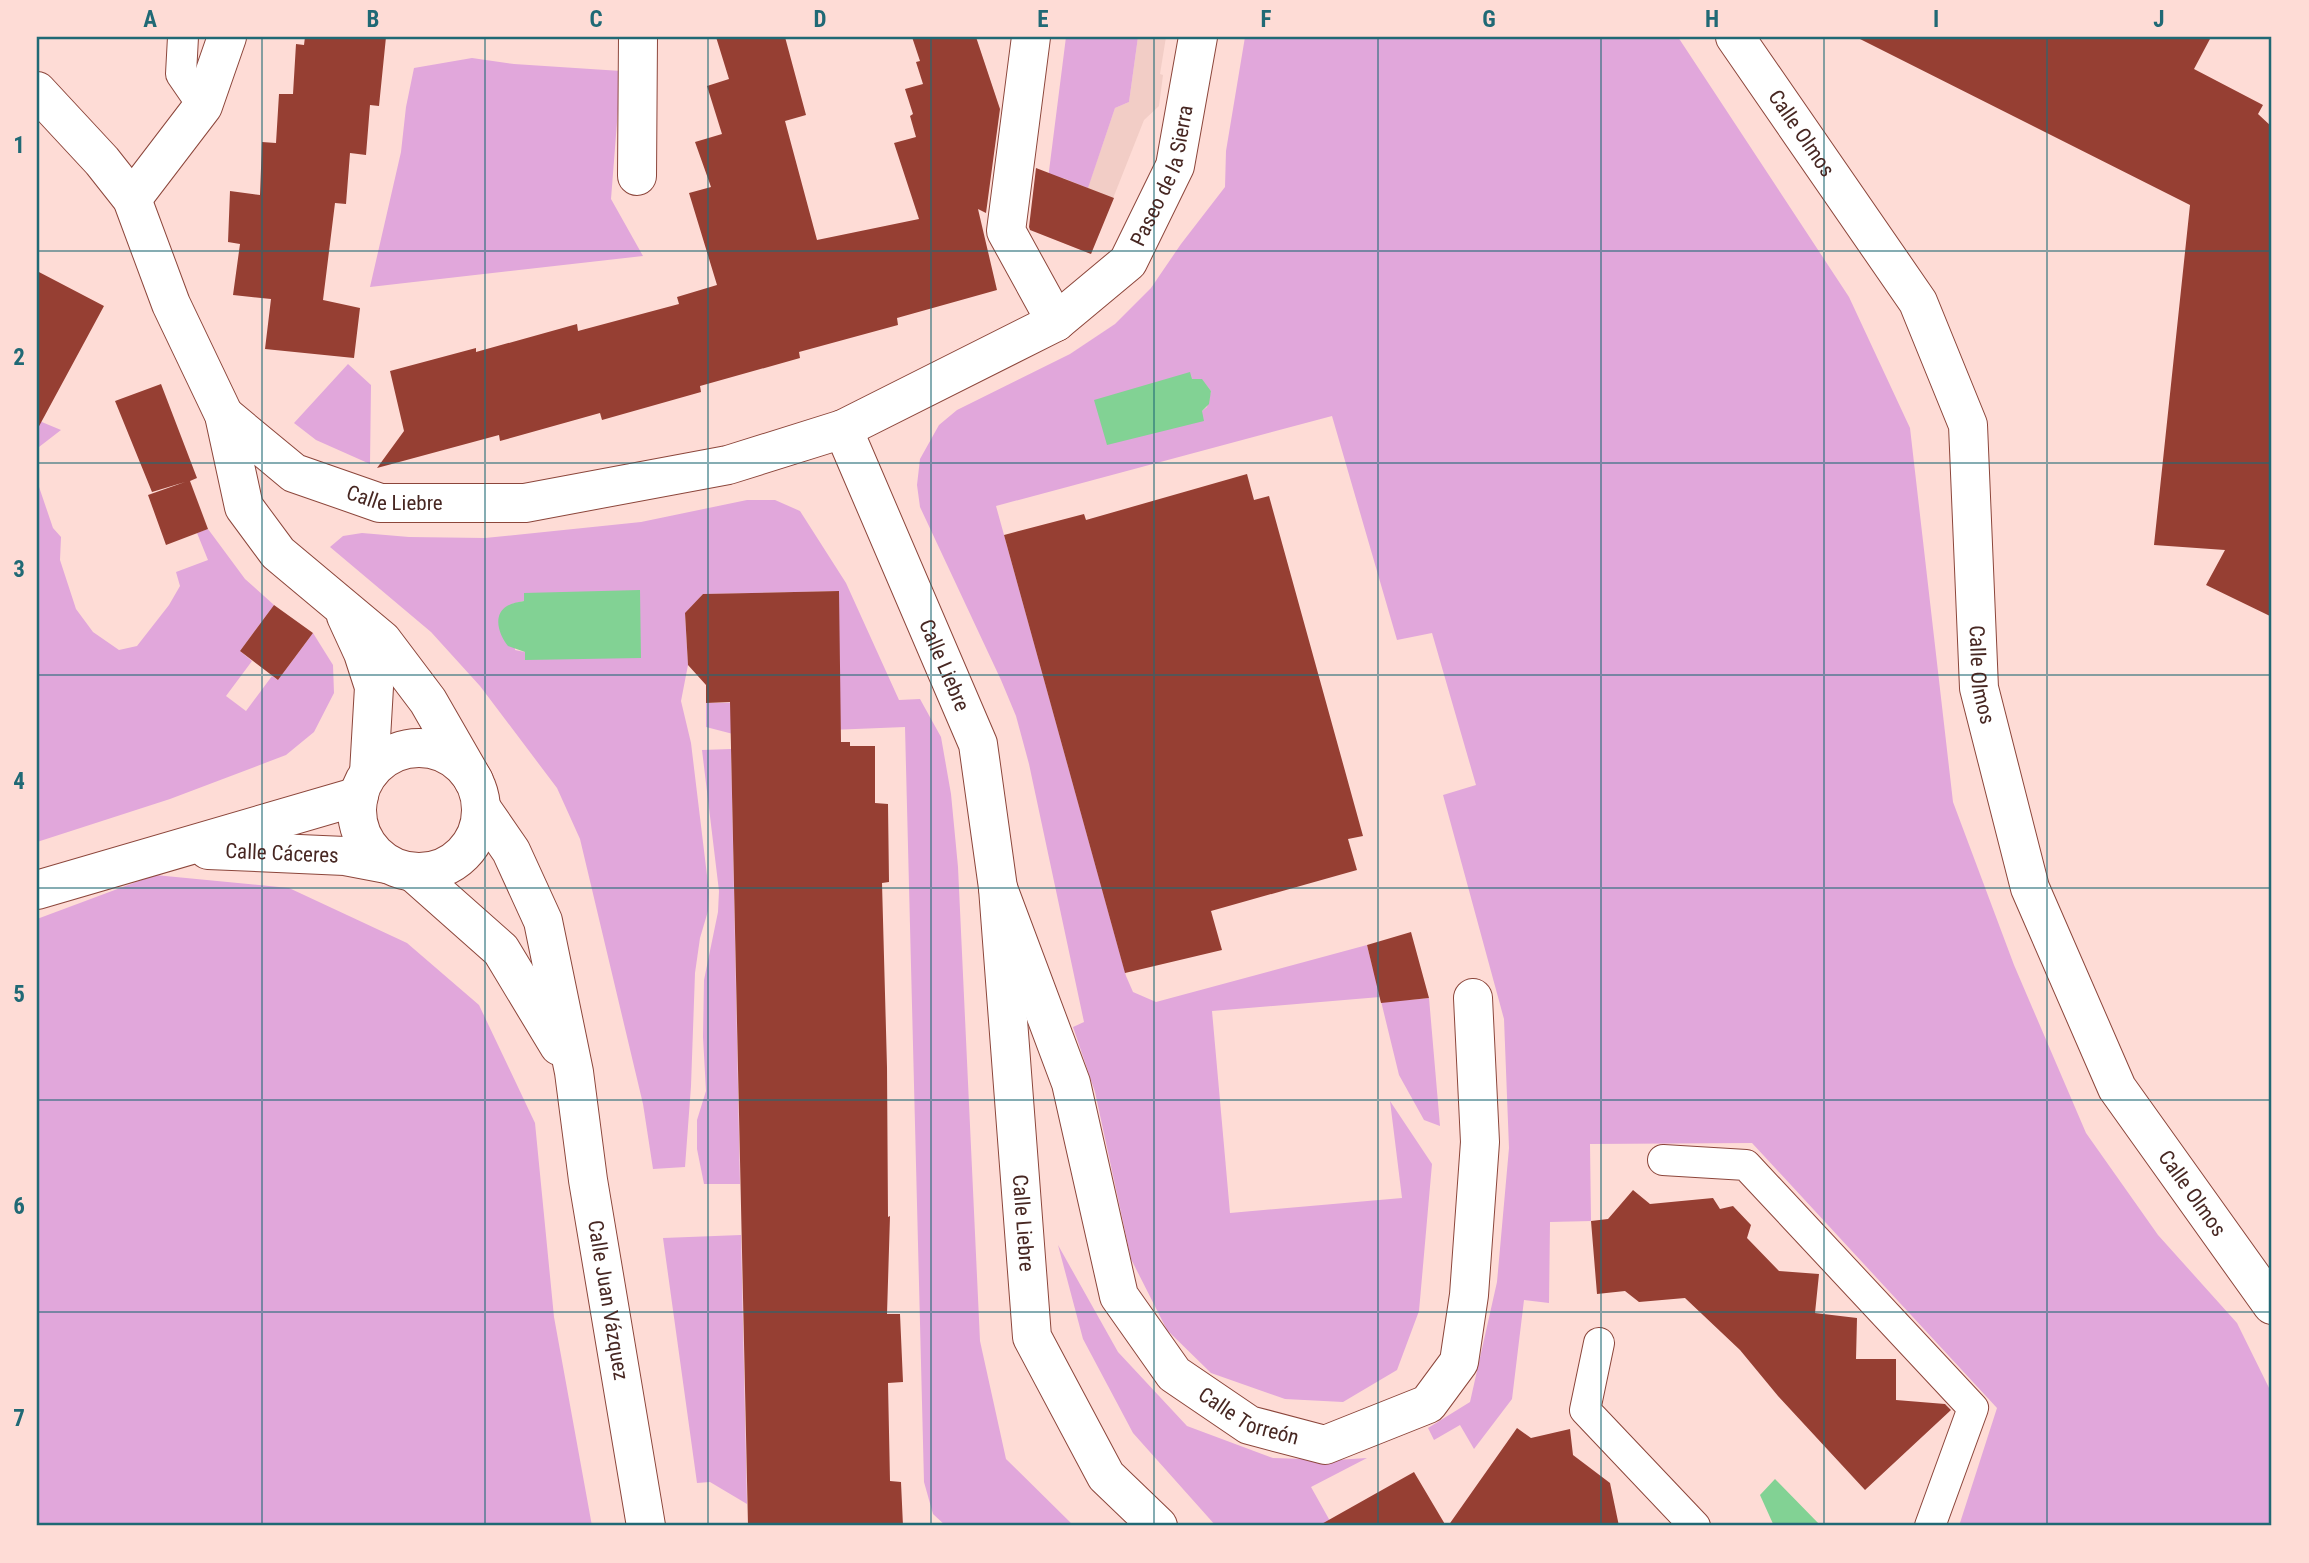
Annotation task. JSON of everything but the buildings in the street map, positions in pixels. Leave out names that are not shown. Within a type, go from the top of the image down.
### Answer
[{"type":"street","points":[[132,199],[204,106],[228,37]]},
{"type":"street","points":[[637,176],[638,37]]},
{"type":"street","points":[[1031,37],[1006,231],[1056,322]]},
{"type":"street","name":"Paseo de la Sierra","points":[[843,429],[1056,322],[1128,262],[1175,166],[1198,37]]},
{"type":"street","name":"Calle Olmos","points":[[1735,37],[1918,302],[1968,425],[1979,688],[2030,888],[2117,1088],[2272,1305]]},
{"type":"street","name":"Calle Liebre","points":[[37,91],[102,161],[132,199],[171,304],[224,415],[244,507],[278,552],[382,640],[428,701],[478,795]]},
{"type":"street","name":"Calle Liebre","points":[[224,415],[294,473],[380,503],[525,503],[728,464],[843,429],[978,744],[998,888],[1032,1336],[1106,1476],[1158,1526]]},
{"type":"street","name":"Calle Liebre","points":[[342,607],[363,653],[374,687],[364,784],[358,815],[362,834],[372,850],[400,868]]},
{"type":"street","name":"Calle Cáceres","points":[[37,890],[174,848],[364,784],[385,758],[404,750],[425,748],[444,752],[462,764],[478,795]]},
{"type":"street","points":[[400,868],[434,871],[453,861],[468,848],[478,829],[478,795]]},
{"type":"street","name":"Calle Juan Vázquez","points":[[478,795],[511,851],[544,921],[574,1072],[588,1180],[646,1526]]},
{"type":"street","name":"Calle Cáceres","points":[[174,848],[345,856],[400,868]]},
{"type":"street","name":"Calle Juan Vázquez","points":[[400,868],[501,950],[574,1072]]},
{"type":"street","name":"Calle Torreón","points":[[998,888],[1071,1083],[1119,1296],[1174,1374],[1249,1425],[1325,1445],[1428,1404],[1459,1362],[1469,1295],[1480,1142],[1473,998]]},
{"type":"lane","points":[[183,37],[181,74],[204,106]]},
{"type":"lane","points":[[1663,1160],[1746,1165],[1973,1408],[1930,1526]]},
{"type":"lane","points":[[1599,1343],[1585,1410],[1695,1526]]},
{"type":"shaded area","points":[[1066,37],[1138,37],[1129,102],[1115,108],[1088,188],[1063,178],[1041,234]]},
{"type":"shaded area","points":[[1138,37],[1166,37],[1160,74],[1163,75],[1159,106],[1144,120],[1091,254],[1041,234],[1063,178],[1088,187],[1115,108],[1129,102]]},
{"type":"shaded area","points":[[1245,37],[1678,37],[1849,297],[1910,428],[1953,802],[2014,965],[2086,1133],[2158,1235],[2237,1323],[2272,1394],[2272,1526],[1959,1526],[1997,1408],[1752,1143],[1590,1144],[1591,1221],[1550,1222],[1549,1303],[1524,1300],[1512,1399],[1474,1449],[1460,1425],[1434,1440],[1428,1428],[1470,1402],[1497,1282],[1509,1148],[1504,1019],[1443,795],[1476,785],[1432,633],[1397,640],[1332,416],[996,506],[1126,976],[1133,992],[1156,1002],[1367,945],[1373,969],[1410,1000],[1429,998],[1440,1126],[1424,1120],[1399,1075],[1380,997],[1212,1011],[1230,1213],[1402,1198],[1390,1101],[1432,1164],[1419,1311],[1397,1370],[1343,1402],[1285,1399],[1211,1373],[1167,1330],[1131,1259],[1095,1092],[1073,1027],[1084,1022],[1029,764],[1016,716],[920,507],[917,485],[920,459],[939,425],[957,410],[1070,354],[1115,324],[1151,288],[1225,187],[1226,151]],"holes":[[[1192,379],[1202,380],[1211,391],[1207,407],[1202,411]]]},
{"type":"shaded area","points":[[472,58],[514,64],[621,71],[611,199],[643,256],[370,287],[401,152],[414,68]]},
{"type":"shaded area","points":[[348,364],[371,385],[370,464],[316,440],[294,423]]},
{"type":"shaded area","points":[[1190,372],[1192,379],[1202,379],[1211,391],[1209,404],[1202,411],[1204,421],[1107,445],[1094,400]]},
{"type":"shaded area","points":[[37,420],[61,430],[39,447],[37,455]]},
{"type":"shaded area","points":[[37,481],[53,528],[61,537],[60,560],[76,609],[93,632],[119,650],[137,646],[169,605],[180,586],[176,572],[208,560],[197,533],[208,529],[245,579],[274,605],[240,651],[252,661],[226,696],[246,711],[272,676],[278,680],[313,633],[333,665],[334,693],[314,732],[286,755],[170,799],[37,842]]},
{"type":"shaded area","points":[[747,500],[775,500],[800,511],[846,583],[899,700],[920,699],[941,737],[951,794],[958,867],[980,1341],[1006,1459],[1074,1526],[946,1526],[933,1514],[924,1482],[905,727],[733,734],[706,727],[706,703],[840,701],[838,591],[703,594],[685,614],[688,665],[681,701],[691,743],[709,892],[708,911],[700,938],[695,973],[685,1167],[653,1169],[643,1104],[580,839],[557,788],[480,686],[431,632],[330,547],[343,536],[362,533],[485,538],[641,522]],"holes":[[[524,601],[525,652],[515,650],[512,604]]]},
{"type":"shaded area","points":[[640,590],[641,658],[525,660],[525,652],[508,646],[500,631],[498,620],[502,610],[511,604],[524,601],[524,593]]},
{"type":"shaded area","points":[[731,749],[740,1184],[704,1184],[697,1149],[697,1120],[706,1091],[704,980],[718,912],[719,891],[702,750]]},
{"type":"shaded area","points":[[155,875],[289,888],[407,943],[479,1005],[535,1123],[554,1317],[592,1526],[37,1526],[37,919]]},
{"type":"shaded area","points":[[741,1235],[747,1504],[710,1482],[697,1483],[663,1238]]},
{"type":"shaded area","points":[[1058,1245],[1118,1352],[1187,1426],[1273,1458],[1367,1458],[1311,1487],[1330,1521],[1321,1526],[1216,1526],[1133,1433],[1083,1339]]},
{"type":"shaded area","points":[[1775,1479],[1821,1526],[1774,1526],[1760,1495]]}]
